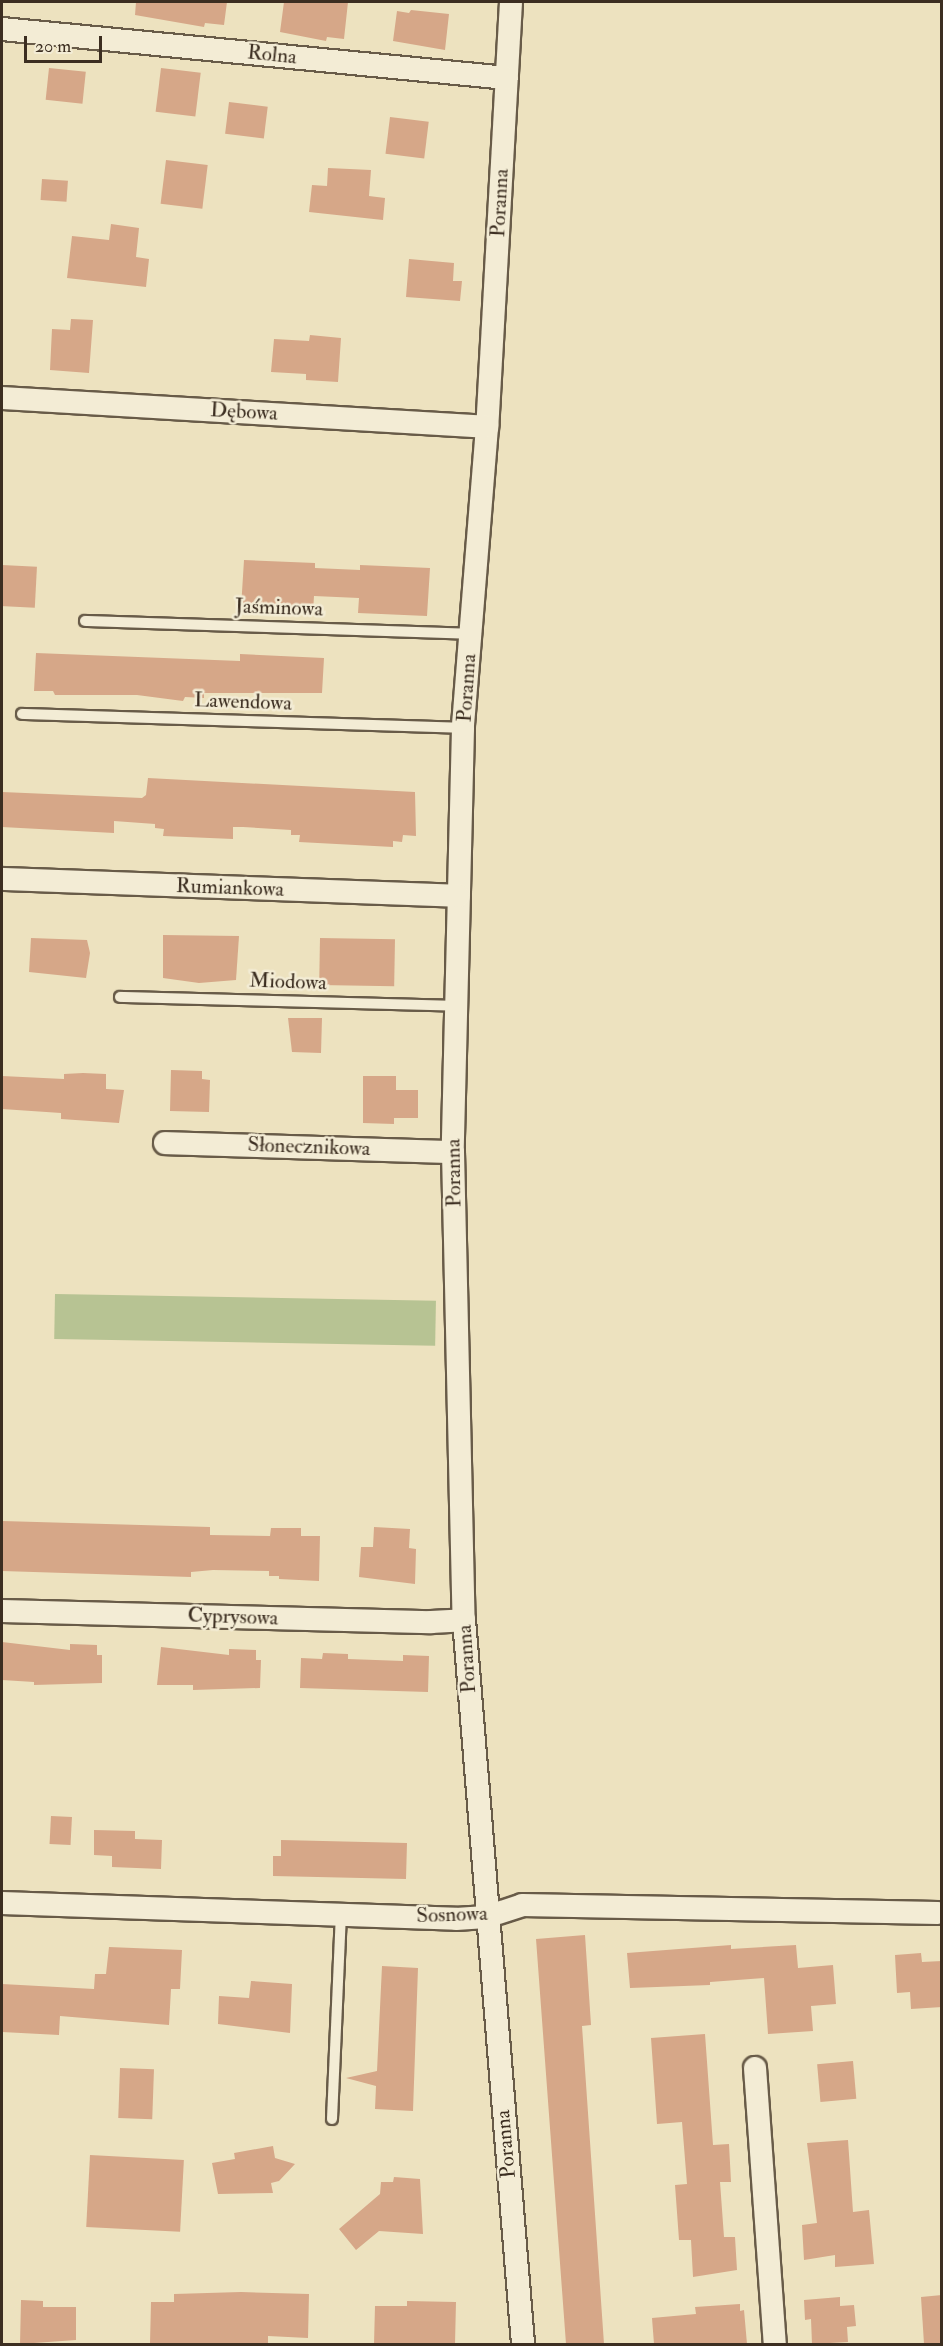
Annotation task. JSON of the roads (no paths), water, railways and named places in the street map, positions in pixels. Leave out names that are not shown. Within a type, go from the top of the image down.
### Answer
[{"type":"street","name":"Poranna","points":[[511,2],[487,427],[464,728],[454,1006],[453,1152],[464,1620],[486,1917],[523,2344]]},
{"type":"street","name":"Rolna","points":[[2,29],[507,78]]},
{"type":"street","name":"Dębowa","points":[[2,398],[487,427]]},
{"type":"street","name":"Rumiankowa","points":[[2,879],[459,896]]},
{"type":"street","name":"Słonecznikowa","points":[[165,1143],[453,1152]]},
{"type":"street","name":"Cyprysowa","points":[[2,1611],[431,1622],[464,1620]]},
{"type":"street","name":"Sosnowa","points":[[2,1903],[341,1915],[486,1917],[522,1905],[938,1913]]},
{"type":"street","points":[[755,2068],[775,2344]]},
{"type":"lane","name":"Jaśminowa","points":[[85,621],[471,634]]},
{"type":"lane","name":"Lawendowa","points":[[22,714],[464,728]]},
{"type":"lane","name":"Miodowa","points":[[120,997],[454,1006]]},
{"type":"lane","points":[[332,2119],[341,1915]]}]
